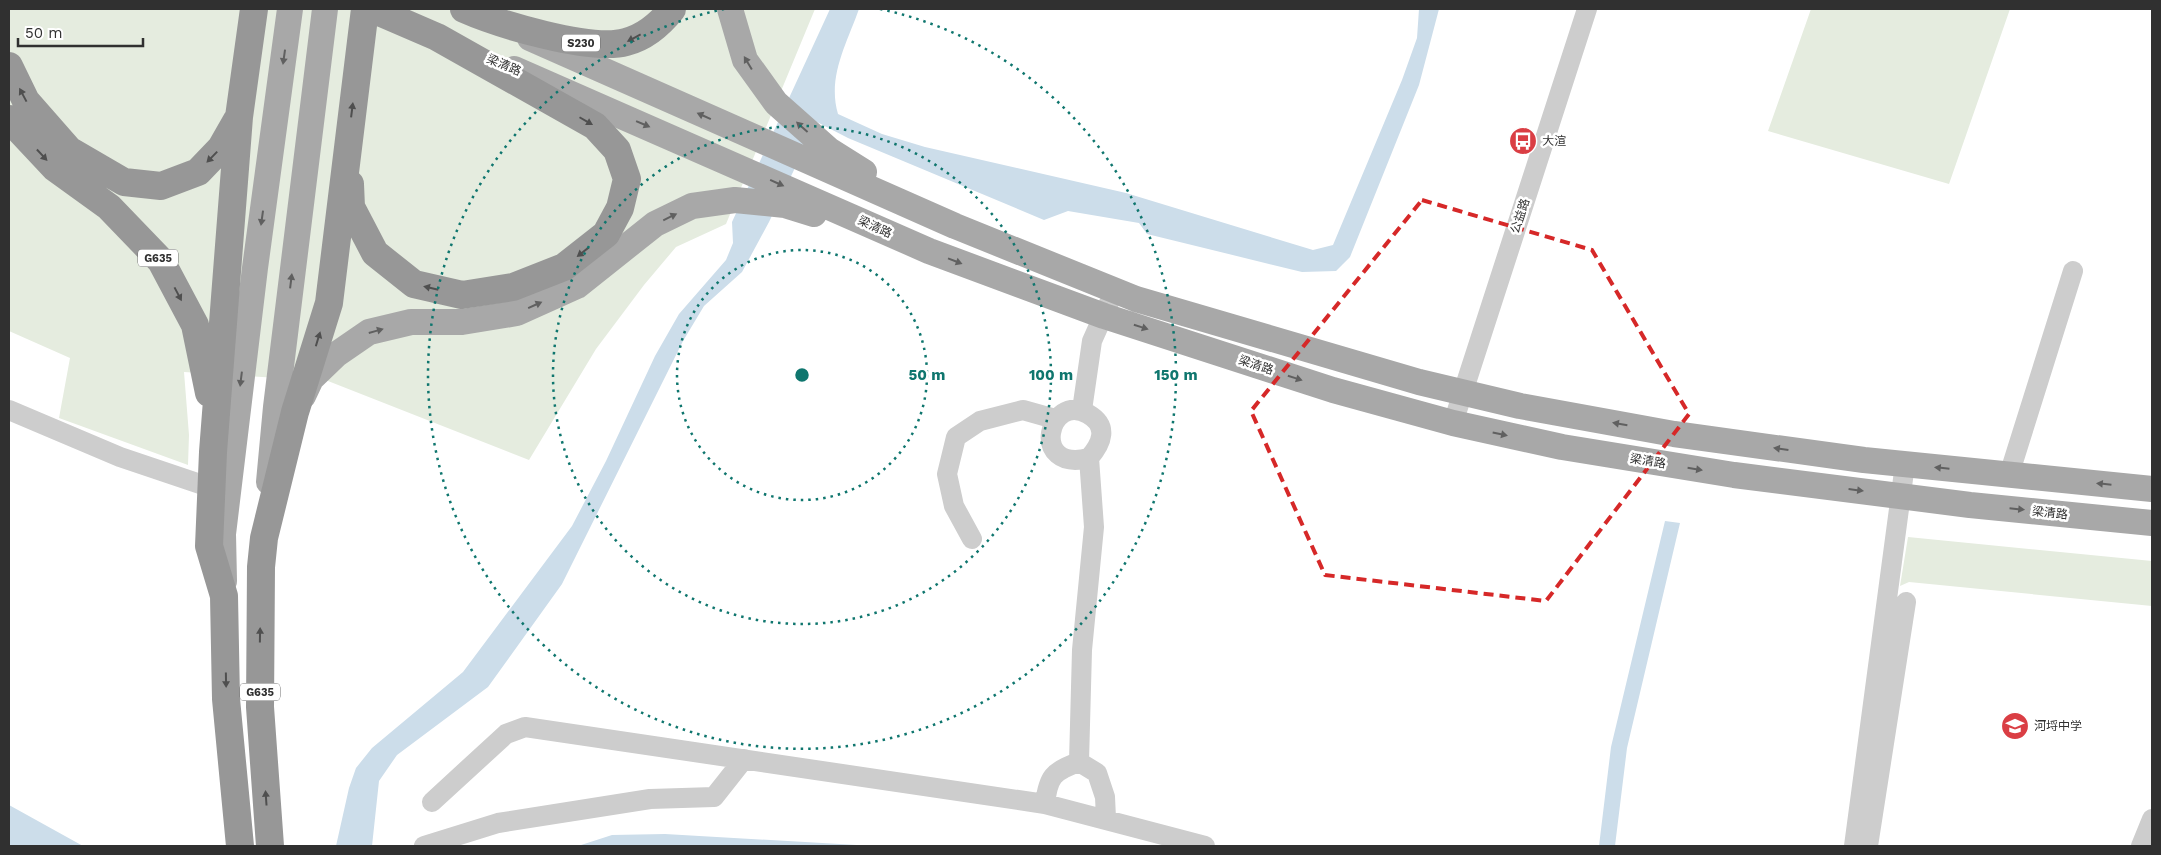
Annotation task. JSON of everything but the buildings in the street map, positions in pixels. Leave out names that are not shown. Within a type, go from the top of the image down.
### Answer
[{"type":"highway","points":[[224,596],[209,546],[213,452],[239,117],[254,9]]},
{"type":"highway","points":[[264,538],[295,412],[329,303],[365,9]]},
{"type":"highway","name":"梁清路","points":[[372,9],[437,36]]},
{"type":"highway","name":"S230","points":[[473,13],[586,44],[626,42],[660,24],[672,9]]},
{"type":"highway","points":[[347,148],[351,207],[375,253],[414,284],[462,295],[513,287],[564,267],[606,234],[620,208],[627,179],[617,150],[595,126],[437,36]]},
{"type":"highway","points":[[9,66],[26,101],[69,150],[124,182],[161,186],[198,172],[221,148],[239,117]]},
{"type":"highway","name":"G635","points":[[9,119],[54,168],[110,207],[161,261],[195,325],[209,390],[213,452]]},
{"type":"highway","name":"G635","points":[[264,538],[261,567],[260,707],[270,846]]},
{"type":"highway","name":"G635","points":[[224,596],[226,699],[240,846]]},
{"type":"main road","points":[[224,596],[223,534],[255,268],[290,9]]},
{"type":"main road","points":[[264,538],[276,407],[325,9]]},
{"type":"main road","points":[[730,9],[745,60],[776,103],[824,159]]},
{"type":"main road","points":[[473,13],[749,135],[824,159],[955,226],[1114,290],[1155,304],[1419,382],[1520,406],[1674,434],[1905,464],[2152,489]]},
{"type":"main road","name":"梁清路","points":[[437,36],[739,166],[910,243],[1104,316],[1333,390],[1452,423],[1562,447],[1725,474],[1901,496],[2152,523]]},
{"type":"main road","points":[[295,412],[311,379],[337,354],[369,332],[411,322],[462,322],[517,313],[577,286],[655,224],[692,206],[735,200],[785,205],[910,243]]},
{"type":"street","name":"公益路","points":[[1452,423],[1464,393],[1587,9]]},
{"type":"street","points":[[2009,475],[2073,271]]},
{"type":"street","points":[[1082,410],[1092,341],[1114,290]]},
{"type":"street","points":[[9,410],[120,457],[212,488]]},
{"type":"street","points":[[972,539],[954,506],[947,474],[956,438],[980,421],[1023,410],[1056,419]]},
{"type":"street","points":[[1082,410],[1095,418],[1102,432],[1100,447],[1089,458],[1075,462],[1062,457],[1052,446],[1050,432],[1056,419],[1067,411],[1082,410]]},
{"type":"street","points":[[1079,762],[1082,650],[1094,526],[1089,458]]},
{"type":"street","points":[[1854,846],[1905,464]]},
{"type":"street","points":[[1868,846],[1906,602]]},
{"type":"street","points":[[432,802],[506,734],[525,727],[1045,804],[1106,818],[1206,846]]},
{"type":"street","points":[[424,846],[498,823],[650,799],[714,797],[744,759]]},
{"type":"street","points":[[1045,804],[1047,784],[1060,768],[1079,762],[1097,773],[1104,797],[1106,818]]},
{"type":"street","points":[[2141,846],[2152,819]]},
{"type":"highlighted area","points":[[1422,200],[1592,250],[1689,414],[1546,601],[1325,575],[1251,411]]},
{"type":"shaded area","points":[[9,9],[815,9],[726,224],[676,247],[644,285],[596,349],[529,460],[328,381],[184,372],[189,435],[188,465],[59,418],[70,358],[9,331]]},
{"type":"shaded area","points":[[1811,9],[2010,9],[1949,184],[1768,131]]},
{"type":"shaded area","points":[[1908,537],[2152,561],[2152,606],[1909,582],[1900,586]]},
{"type":"water","points":[[830,9],[859,9],[844,47],[837,73],[835,100],[838,114],[882,134],[925,147],[1126,193],[1313,250],[1333,245],[1402,80],[1417,38],[1419,9],[1439,9],[1419,85],[1350,257],[1336,271],[1302,272],[1147,234],[1139,223],[1068,211],[1044,220],[848,138],[817,122],[769,222],[742,272],[704,306],[683,341],[562,584],[488,687],[397,755],[379,781],[372,846],[336,846],[349,788],[356,768],[372,748],[463,672],[572,526],[606,461],[655,356],[679,314],[726,260],[733,243],[732,222]]},
{"type":"water","points":[[1665,521],[1680,523],[1627,748],[1615,846],[1599,846],[1611,747]]},
{"type":"water","points":[[9,805],[83,846],[9,846]]},
{"type":"water","points":[[665,834],[874,846],[578,846],[612,835]]},
{"type":"place","name":"大渲","points":[[1523,141]]},
{"type":"place","name":"河埒中学","points":[[2015,726]]}]
